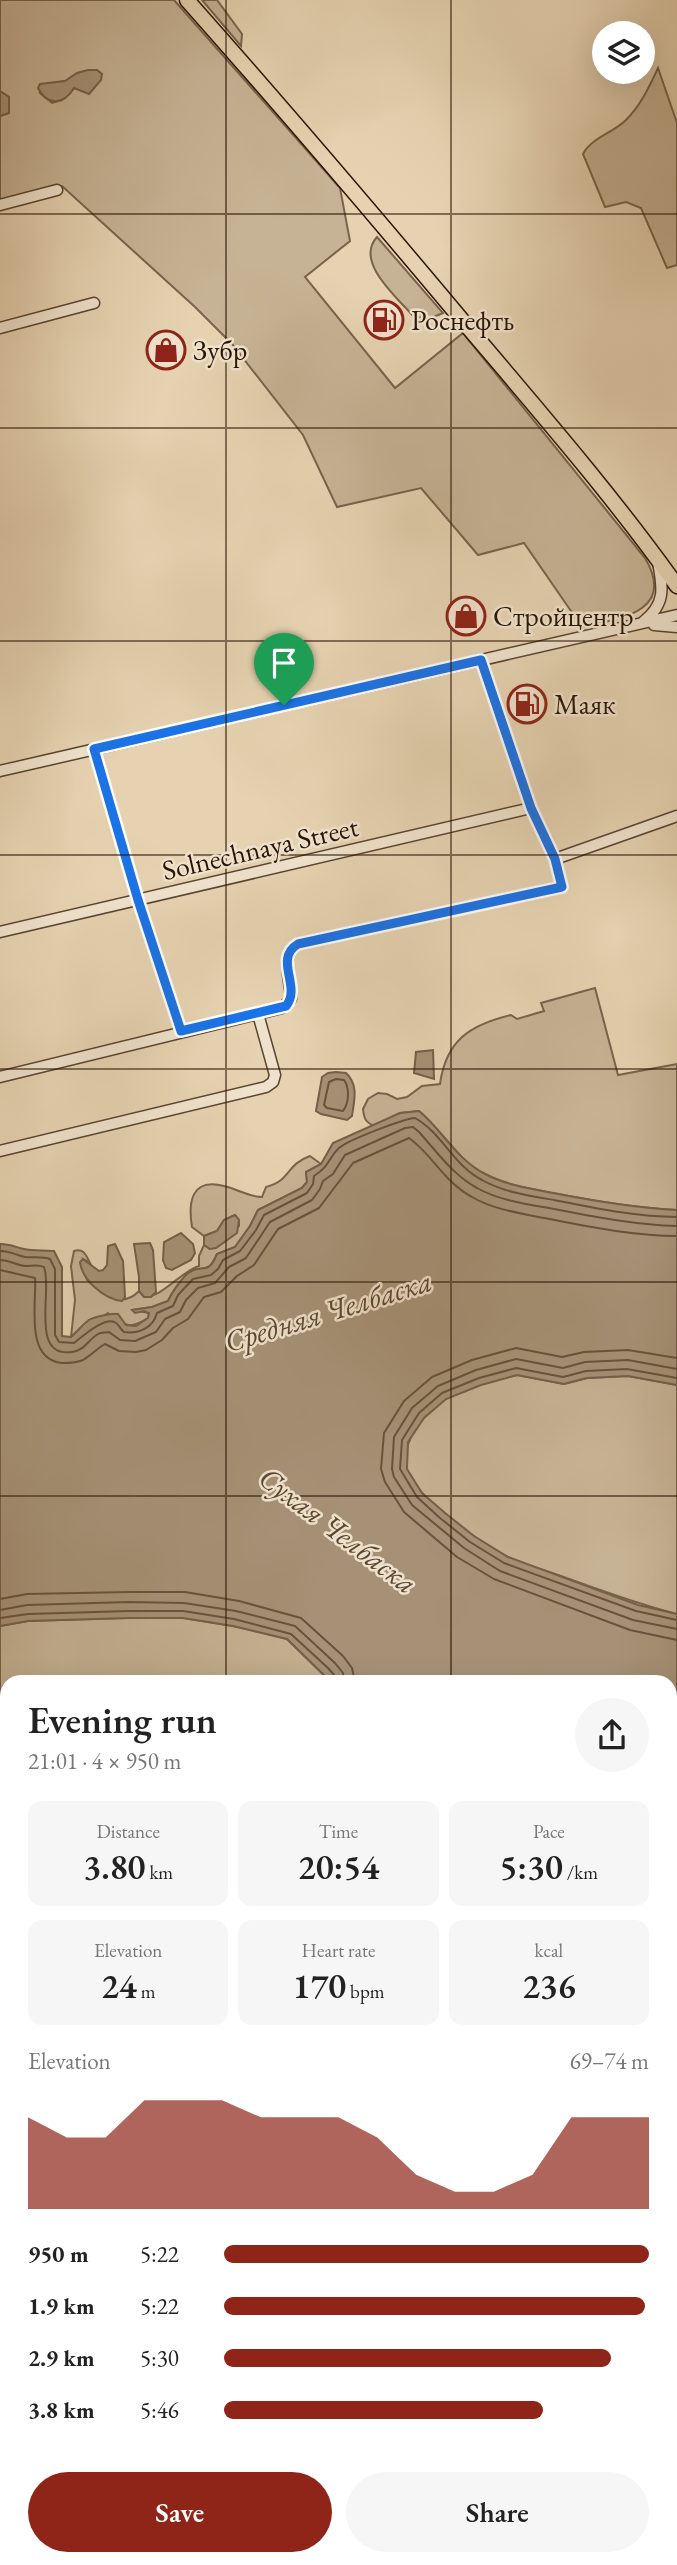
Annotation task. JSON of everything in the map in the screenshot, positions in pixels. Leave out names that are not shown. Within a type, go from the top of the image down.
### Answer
[{"type":"main road","points":[[187,0],[355,191],[579,458],[677,586]]},
{"type":"street","points":[[0,205],[57,190]]},
{"type":"street","points":[[0,328],[94,303]]},
{"type":"street","points":[[640,624],[651,616],[660,602],[662,584],[657,558]]},
{"type":"street","points":[[0,771],[677,615]]},
{"type":"street","points":[[640,624],[677,628]]},
{"type":"street","points":[[0,1077],[282,1008],[291,999],[286,961],[291,948],[298,944],[562,887],[555,859],[531,808],[481,660]]},
{"type":"street","points":[[94,749],[138,900],[181,1031]]},
{"type":"street","name":"Solnechnaya Street","points":[[0,932],[531,808]]},
{"type":"street","points":[[555,859],[677,816]]},
{"type":"street","points":[[0,1151],[266,1087],[273,1082],[275,1075],[258,1014]]},
{"type":"shaded area","points":[[0,0],[174,0],[340,188],[350,241],[305,277],[395,388],[463,333],[645,558],[653,576],[654,590],[649,601],[627,616],[582,627],[524,543],[478,555],[421,488],[337,507],[303,435],[232,344],[62,186],[0,201],[0,116],[9,113],[9,97],[0,91]],"holes":[[[65,81],[95,88],[74,88],[62,100],[52,103],[40,93],[53,83]]]},
{"type":"shaded area","points":[[202,0],[217,0],[242,34],[241,46]]},
{"type":"shaded area","points":[[658,68],[677,123],[677,265],[667,268],[641,208],[626,202],[605,207],[583,154],[591,144],[621,125],[631,114],[650,84],[655,84]]},
{"type":"shaded area","points":[[377,237],[443,313],[431,318],[414,317],[389,290],[374,268],[371,257],[371,247]]},
{"type":"shaded area","points":[[595,988],[618,1075],[677,1064],[677,1210],[599,1201],[501,1181],[466,1161],[419,1111],[400,1113],[374,1126],[366,1119],[363,1109],[368,1099],[378,1093],[397,1099],[407,1097],[422,1086],[440,1084],[443,1069],[454,1045],[472,1030],[511,1015],[517,1019],[544,1011],[541,1003]]},
{"type":"shaded area","points":[[310,1156],[321,1164],[306,1172],[307,1182],[302,1188],[258,1210],[235,1247],[217,1254],[208,1267],[187,1274],[168,1301],[132,1310],[149,1313],[148,1318],[128,1325],[108,1313],[89,1320],[71,1337],[75,1300],[71,1266],[74,1251],[82,1251],[90,1263],[83,1259],[87,1280],[112,1298],[126,1299],[139,1291],[144,1297],[151,1296],[199,1266],[199,1256],[204,1245],[210,1249],[239,1226],[235,1215],[224,1220],[217,1231],[204,1236],[192,1227],[192,1201],[198,1189],[213,1184],[262,1197],[266,1187],[280,1180],[296,1164]]},
{"type":"shaded area","points":[[517,1375],[564,1384],[587,1378],[628,1376],[677,1385],[677,1614],[506,1556],[481,1541],[435,1506],[412,1480],[407,1469],[407,1448],[410,1438],[430,1412],[446,1399],[463,1391]]},
{"type":"shaded area","points":[[183,1618],[233,1626],[287,1639],[324,1675],[0,1675],[0,1626],[28,1621]]},
{"type":"water","points":[[88,70],[97,70],[102,74],[101,80],[89,94],[74,88],[65,98],[56,101],[46,98],[38,88],[40,84],[65,81]]},
{"type":"water","points":[[0,91],[9,97],[9,113],[0,116]]},
{"type":"water","points":[[433,1050],[434,1079],[414,1073],[416,1052]]},
{"type":"water","points":[[336,1072],[346,1073],[353,1083],[352,1116],[347,1120],[316,1111],[322,1077]]},
{"type":"water","points":[[419,1111],[466,1161],[501,1181],[599,1201],[677,1210],[677,1385],[628,1376],[587,1378],[564,1384],[517,1375],[481,1385],[446,1399],[424,1418],[408,1442],[407,1469],[422,1493],[474,1536],[508,1557],[638,1605],[677,1614],[677,1675],[324,1675],[287,1639],[183,1618],[28,1621],[0,1626],[0,1244],[27,1250],[54,1251],[62,1267],[62,1336],[71,1337],[89,1320],[112,1314],[118,1314],[126,1325],[136,1326],[148,1318],[149,1313],[135,1313],[132,1310],[168,1301],[187,1274],[208,1267],[217,1254],[235,1247],[258,1210],[302,1188],[307,1182],[306,1172],[321,1164],[333,1143],[400,1113]]},
{"type":"water","points":[[235,1215],[239,1220],[237,1233],[216,1248],[210,1249],[204,1245],[204,1236],[217,1231],[224,1220]]},
{"type":"water","points":[[181,1233],[193,1244],[195,1253],[191,1260],[172,1270],[166,1268],[163,1260],[164,1242]]},
{"type":"water","points":[[150,1243],[153,1250],[156,1292],[151,1297],[144,1297],[139,1291],[134,1244]]},
{"type":"water","points":[[115,1244],[123,1261],[125,1297],[122,1301],[108,1297],[95,1288],[89,1282],[80,1262],[83,1259],[99,1271],[103,1270],[107,1265],[108,1246]]},
{"type":"place","name":"Роснефть","points":[[384,320]]},
{"type":"place","name":"Зубр","points":[[166,350]]},
{"type":"place","name":"Стройцентр","points":[[466,616]]},
{"type":"place","name":"Маяк","points":[[527,704]]},
{"type":"route","points":[[481,660],[531,808],[555,859],[562,887],[298,944],[291,948],[286,961],[292,995],[286,1006],[181,1031],[138,900],[94,749],[284,705],[481,660]]},
{"type":"water label","name":"Средняя Челбаска","points":[[328,1311]]},
{"type":"water label","name":"Сухая Челбаска","points":[[338,1530]]}]
